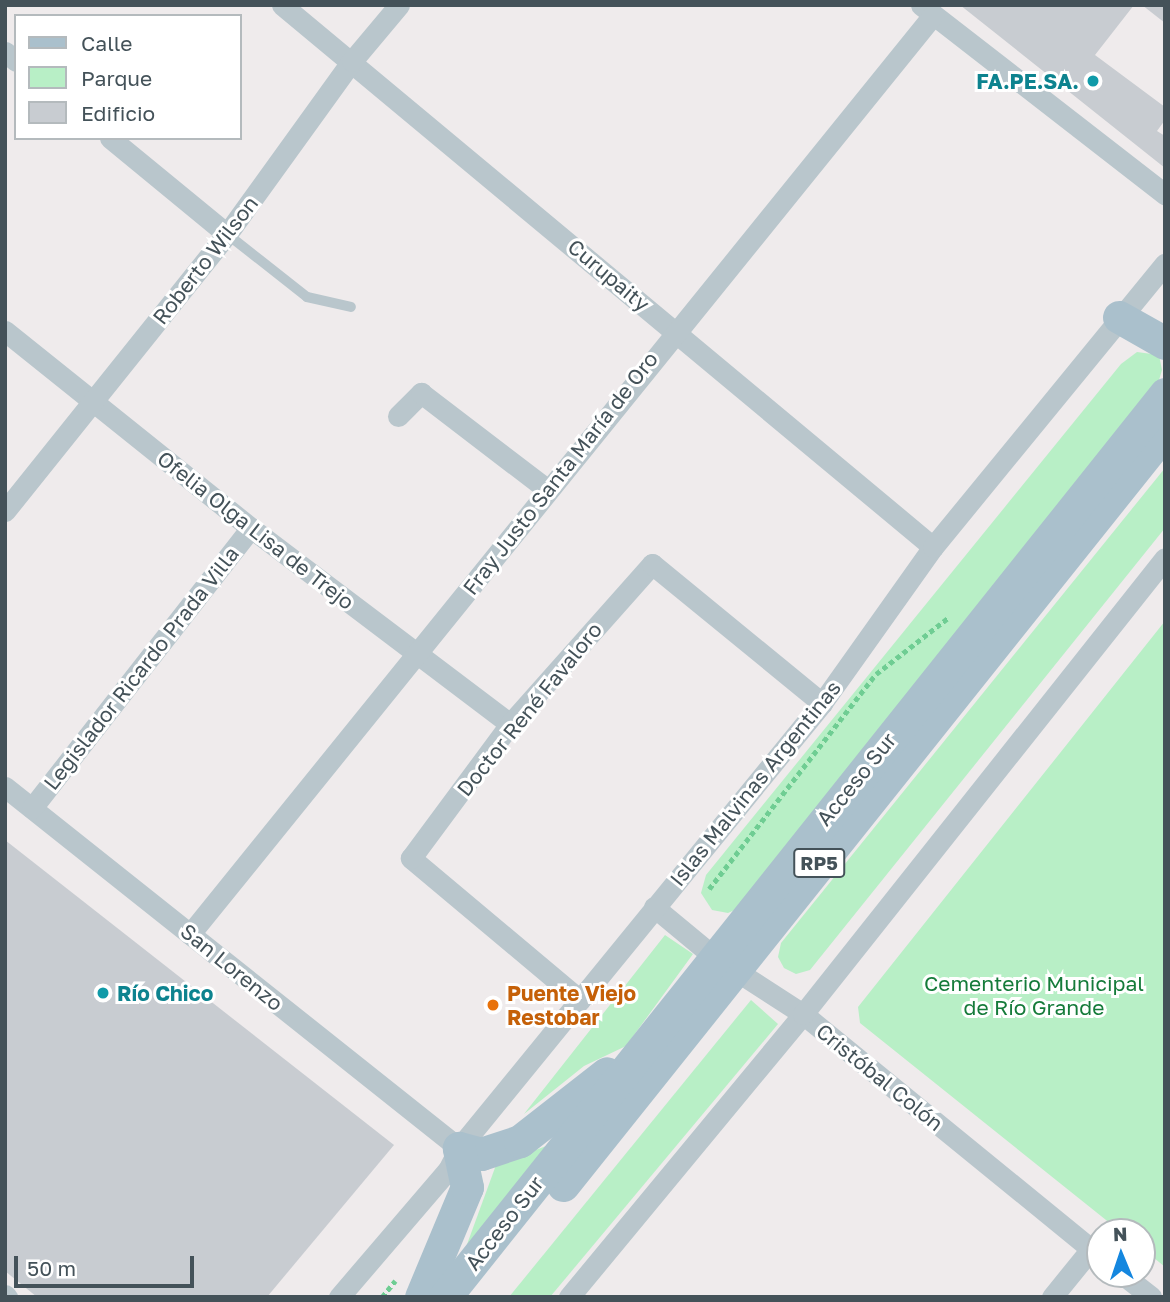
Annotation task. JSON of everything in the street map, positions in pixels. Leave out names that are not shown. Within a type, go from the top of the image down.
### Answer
[{"type":"main road","points":[[1119,317],[1165,343]]},
{"type":"main road","name":"Acceso Sur","points":[[474,1297],[723,963],[1165,394]]},
{"type":"main road","name":"Acceso Sur","points":[[445,1297],[633,1058],[723,963],[1165,431]]},
{"type":"main road","points":[[421,1297],[467,1187],[459,1148],[481,1154],[520,1141],[588,1084],[633,1058]]},
{"type":"street","name":"Curupaity","points":[[282,5],[933,547]]},
{"type":"street","name":"Roberto Wilson","points":[[5,511],[227,234],[352,61],[399,5]]},
{"type":"street","points":[[927,10],[1165,194]]},
{"type":"street","name":"Fray Justo Santa María de Oro","points":[[190,934],[548,490],[927,10]]},
{"type":"street","points":[[112,140],[227,234]]},
{"type":"street","name":"Islas Malvinas Argentinas","points":[[339,1297],[448,1170],[459,1148],[822,704],[933,547],[1165,264]]},
{"type":"street","name":"Ofelia Olga Lisa de Trejo","points":[[5,331],[251,527],[510,724]]},
{"type":"street","points":[[398,416],[421,393],[548,490]]},
{"type":"street","name":"Legislador Ricardo Prada Villa","points":[[32,808],[251,527]]},
{"type":"street","points":[[569,1297],[803,1014],[1165,558]]},
{"type":"street","name":"Doctor René Favaloro","points":[[580,1000],[411,858],[510,724],[652,564],[822,704]]},
{"type":"street","name":"San Lorenzo","points":[[5,787],[459,1148]]},
{"type":"street","name":"Cristóbal Colón","points":[[654,907],[723,963],[803,1014],[1086,1246]]},
{"type":"street","points":[[1052,1297],[1086,1262]]},
{"type":"lane","points":[[227,234],[307,297],[351,307]]},
{"type":"path","points":[[709,889],[876,674],[954,613]]},
{"type":"green space","points":[[1137,352],[1159,355],[1162,370],[1157,387],[739,908],[728,913],[712,910],[701,893],[706,875],[1121,364]]},
{"type":"green space","points":[[1165,468],[1165,528],[810,970],[796,974],[784,968],[778,957],[781,943]]},
{"type":"green space","name":"Cementerio Municipal de Río Grande","points":[[1165,621],[1165,1267],[1156,1260],[1156,1218],[1104,1218],[860,1023],[858,1007]]},
{"type":"green space","points":[[665,935],[693,954],[626,1046],[584,1066],[524,1114]]},
{"type":"green space","points":[[751,1000],[778,1024],[550,1297],[509,1297]]},
{"type":"green space","points":[[554,1143],[462,1258],[496,1165]]},
{"type":"building","name":"FA.PE.SA.","points":[[960,5],[1134,5],[1095,55],[1165,107],[1165,120],[1157,131],[1165,136],[1165,168]]},
{"type":"building","points":[[1142,5],[1165,5],[1165,23]]},
{"type":"building","name":"Río Chico","points":[[5,840],[394,1145],[267,1297],[37,1297],[5,1271]]},
{"type":"place","name":"FA.PE.SA.","points":[[1093,81]]},
{"type":"place","name":"Río Chico","points":[[103,993]]},
{"type":"place","name":"Puente Viejo Restobar","points":[[493,1005]]}]
